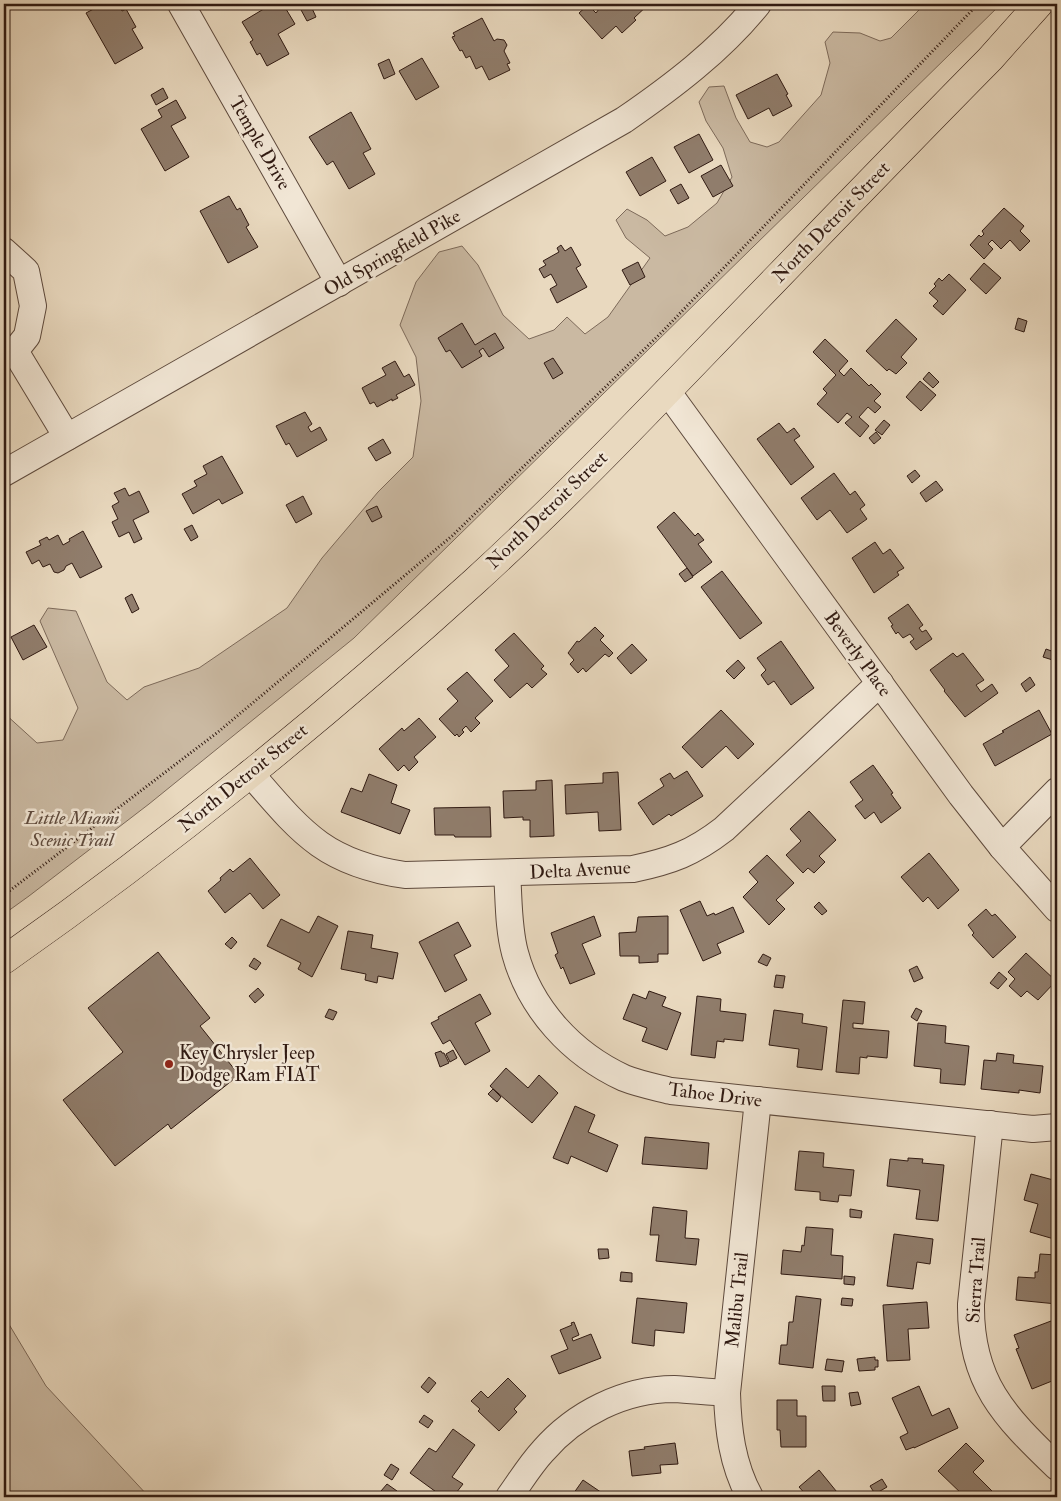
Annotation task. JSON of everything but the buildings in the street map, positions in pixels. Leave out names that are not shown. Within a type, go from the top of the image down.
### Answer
[{"type":"highway","name":"North Detroit Street","points":[[4,960],[68,915],[216,802],[362,680],[476,580],[548,512],[667,391],[990,59],[1039,4]]},
{"type":"street","name":"Temple Drive","points":[[181,4],[339,283]]},
{"type":"street","name":"Old Springfield Pike","points":[[4,473],[624,120],[664,92],[705,58],[758,4]]},
{"type":"street","points":[[4,251],[26,271],[33,306],[27,336],[9,351],[67,437]]},
{"type":"street","name":"Beverly Place","points":[[667,391],[961,795],[1002,847],[1057,909]]},
{"type":"street","name":"Delta Avenue","points":[[250,773],[292,822],[304,833],[342,858],[378,871],[405,875],[633,869],[663,863],[691,851],[724,829],[880,683]]},
{"type":"street","points":[[1002,847],[1057,791]]},
{"type":"street","name":"Tahoe Drive","points":[[507,873],[510,928],[515,953],[531,993],[558,1031],[572,1045],[604,1068],[644,1085],[671,1091],[1033,1129],[1057,1128]]},
{"type":"street","name":"Malibu Trail","points":[[750,1497],[733,1454],[728,1422],[727,1393],[758,1100]]},
{"type":"street","name":"Sierra Trail","points":[[990,1124],[971,1304],[975,1348],[979,1365],[992,1395],[1002,1410],[1022,1434],[1057,1467]]},
{"type":"street","points":[[509,1497],[535,1460],[555,1439],[586,1414],[605,1404],[641,1393],[672,1389],[727,1393]]},
{"type":"path","points":[[4,895],[218,732],[452,536],[661,333],[978,4]]},
{"type":"green space","name":"Little Miami Scenic Trail","points":[[925,4],[1001,4],[354,638],[149,804],[4,914],[4,713],[37,743],[63,740],[78,708],[40,621],[48,608],[76,611],[107,682],[127,700],[144,687],[199,668],[287,608],[322,558],[378,492],[413,457],[421,401],[416,357],[400,325],[416,282],[439,252],[462,246],[478,265],[503,315],[529,339],[554,330],[567,317],[585,334],[608,317],[650,258],[626,238],[616,220],[627,209],[647,220],[665,236],[688,227],[717,203],[732,177],[723,148],[706,121],[699,102],[709,87],[724,86],[736,118],[750,142],[767,147],[779,142],[821,95],[830,63],[825,42],[833,32],[860,33],[880,41],[891,38]]},
{"type":"green space","points":[[4,1316],[46,1386],[149,1497],[4,1497]]},
{"type":"place","name":"Key Chrysler Jeep Dodge Ram FIAT","points":[[169,1064]]}]
